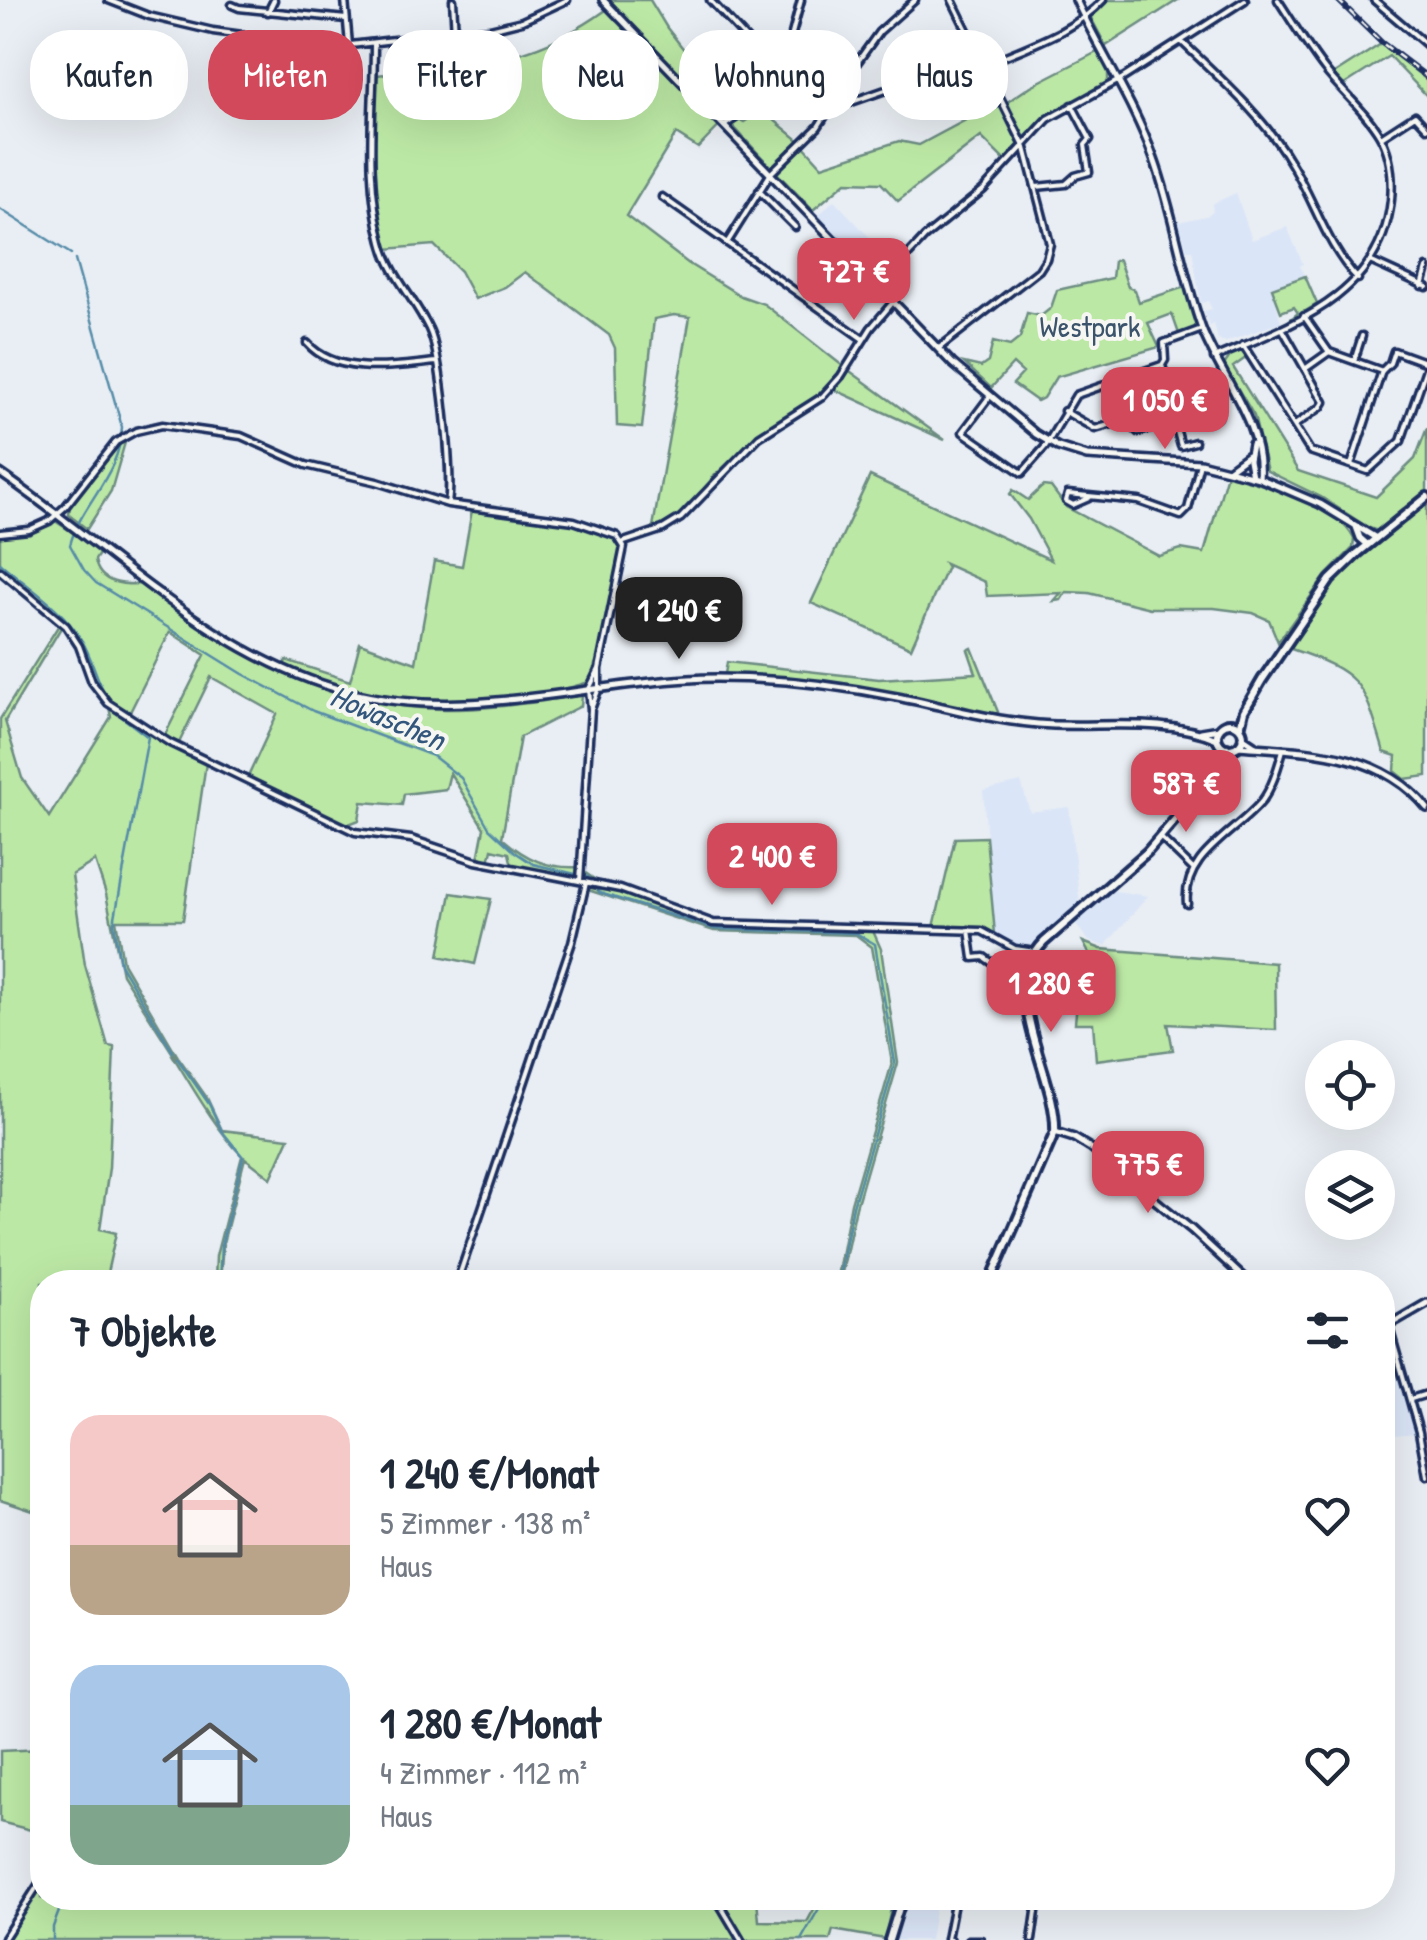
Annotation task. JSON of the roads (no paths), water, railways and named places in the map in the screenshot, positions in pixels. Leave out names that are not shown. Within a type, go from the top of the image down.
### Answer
[{"type":"main road","points":[[996,1270],[1055,1132],[1054,1109],[1032,1036],[1027,980],[1035,952],[1160,838],[1213,764],[1221,744],[1219,729],[1249,702],[1316,598],[1358,553],[1427,498]]},
{"type":"main road","points":[[1221,744],[1237,746],[1249,702]]},
{"type":"main road","points":[[1229,723],[1240,728]]},
{"type":"main road","points":[[889,1940],[896,1910]]},
{"type":"street","points":[[108,0],[148,16],[209,30]]},
{"type":"street","points":[[268,12],[274,0]]},
{"type":"street","points":[[345,0],[347,30]]},
{"type":"street","points":[[453,0],[455,30]]},
{"type":"street","points":[[479,30],[515,24],[567,0]]},
{"type":"street","points":[[603,0],[950,359],[1048,442],[1106,459],[1200,463],[1229,469],[1320,504],[1376,538]]},
{"type":"street","points":[[710,0],[737,30]]},
{"type":"street","points":[[793,30],[801,0]]},
{"type":"street","points":[[861,58],[879,32],[915,0]]},
{"type":"street","points":[[952,0],[965,30]]},
{"type":"street","points":[[1076,0],[1139,121],[1158,171],[1202,329],[1246,415],[1259,460],[1256,477]]},
{"type":"street","points":[[1008,54],[1084,17],[1102,0]]},
{"type":"street","points":[[880,285],[925,237],[978,194],[1048,119],[1118,81],[1244,0]]},
{"type":"street","points":[[1214,358],[1304,316],[1358,279],[1372,262],[1385,233],[1392,188],[1381,137],[1322,66],[1278,0]]},
{"type":"street","points":[[1374,0],[1427,44]]},
{"type":"street","points":[[232,4],[268,12],[346,19]]},
{"type":"street","points":[[1180,41],[1251,110],[1279,144],[1302,182],[1330,243],[1358,279]]},
{"type":"street","points":[[363,45],[383,43]]},
{"type":"street","points":[[374,44],[369,157],[380,238],[393,270],[430,331],[438,362],[448,504]]},
{"type":"street","points":[[1036,187],[1066,184],[1074,176],[1090,172],[1085,145],[1090,140],[1072,105]]},
{"type":"street","points":[[1381,137],[1415,115],[1427,128]]},
{"type":"street","points":[[939,348],[1031,278],[1045,262],[1050,244],[1036,187],[1008,116]]},
{"type":"street","points":[[725,125],[732,120]]},
{"type":"street","points":[[727,243],[771,173],[822,120]]},
{"type":"street","points":[[760,191],[795,227]]},
{"type":"street","points":[[662,197],[863,338]]},
{"type":"street","points":[[1372,262],[1424,286],[1427,268]]},
{"type":"street","points":[[624,542],[681,518],[744,450],[770,428],[822,397],[894,300]]},
{"type":"street","points":[[1304,316],[1329,352],[1382,371]]},
{"type":"street","points":[[1282,328],[1323,404],[1295,425]]},
{"type":"street","points":[[990,396],[964,428],[964,434],[1020,473],[1048,442],[1079,394],[1162,364],[1164,343],[1202,329]]},
{"type":"street","points":[[1354,360],[1362,336]]},
{"type":"street","points":[[307,342],[333,360],[359,366],[438,362]]},
{"type":"street","points":[[1244,345],[1313,454],[1351,466],[1370,471],[1398,446],[1427,364],[1394,351],[1382,371],[1351,466]]},
{"type":"street","points":[[1305,369],[1329,352]]},
{"type":"street","points":[[1162,364],[1181,446],[1195,442]]},
{"type":"street","points":[[1064,412],[1095,429],[1126,420],[1138,432],[1172,421],[1183,425],[1218,417]]},
{"type":"street","points":[[0,533],[29,530],[58,514],[121,439],[144,428],[162,426],[234,435],[306,465],[448,504],[552,516],[617,536],[624,542]]},
{"type":"street","points":[[1252,440],[1250,453],[1256,477]]},
{"type":"street","points":[[1229,469],[1250,453]]},
{"type":"street","points":[[1089,498],[1139,501],[1181,516],[1188,509],[1200,463]]},
{"type":"street","points":[[0,473],[232,644],[314,682],[373,698],[450,705],[716,678],[793,681],[859,690],[1030,724],[1198,732],[1219,729]]},
{"type":"street","points":[[1356,527],[1360,538],[1358,553]]},
{"type":"street","points":[[1360,538],[1368,545]]},
{"type":"street","points":[[591,708],[624,542]]},
{"type":"street","points":[[0,570],[66,626],[104,699],[170,743],[355,832],[411,839],[476,861],[631,892],[722,924],[988,933],[1014,949],[1029,967]]},
{"type":"street","points":[[461,1270],[572,942],[584,882],[589,689],[599,669]]},
{"type":"street","points":[[1198,732],[1221,744]]},
{"type":"street","points":[[1242,737],[1261,748]]},
{"type":"street","points":[[1237,746],[1344,757],[1369,764],[1397,779],[1427,808]]},
{"type":"street","points":[[1187,904],[1193,869],[1263,799],[1284,750]]},
{"type":"street","points":[[1160,838],[1193,869]]},
{"type":"street","points":[[969,930],[973,958],[984,957],[998,968]]},
{"type":"street","points":[[1014,949],[1035,952]]},
{"type":"street","points":[[1055,1132],[1092,1149],[1235,1270]]},
{"type":"street","points":[[1395,1323],[1427,1303]]},
{"type":"street","points":[[1395,1354],[1411,1399],[1427,1476]]},
{"type":"street","points":[[1411,1399],[1427,1394]]},
{"type":"street","points":[[3,1940],[30,1897]]},
{"type":"street","points":[[723,1910],[741,1940]]},
{"type":"street","points":[[948,1940],[953,1910]]},
{"type":"street","points":[[1032,1940],[1036,1910]]},
{"type":"street","points":[[968,1940],[981,1940]]},
{"type":"waterway","name":"Howaschen","points":[[0,209],[71,254]]},
{"type":"waterway","name":"Howaschen","points":[[75,260],[122,427],[115,460],[70,545],[96,583],[243,674],[313,711],[433,756],[461,778],[489,828],[533,864],[588,877],[600,893],[715,929],[856,933],[875,944],[895,1063],[853,1206],[840,1270]]},
{"type":"waterway","points":[[0,563],[55,608],[74,629],[108,699]]},
{"type":"waterway","points":[[114,711],[148,737],[114,923],[120,964],[173,1052]]},
{"type":"waterway","points":[[177,1058],[209,1104],[222,1131],[243,1157],[221,1246],[220,1270]]},
{"type":"waterway","points":[[53,1940],[59,1910]]},
{"type":"waterway","name":"Howaschen","points":[[801,1940],[818,1910]]},
{"type":"railway","points":[[1338,0],[1382,43],[1427,77]]},
{"type":"park label","name":"Westpark","points":[[1090,326]]}]
